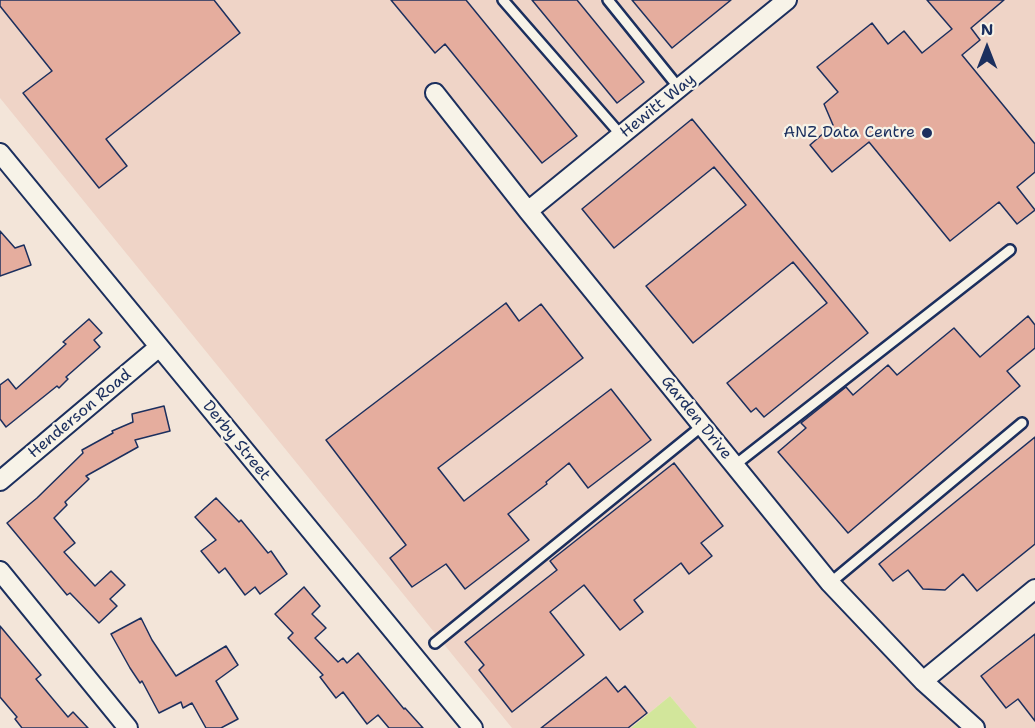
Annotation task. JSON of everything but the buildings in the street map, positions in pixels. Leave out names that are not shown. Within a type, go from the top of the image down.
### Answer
[{"type":"street","name":"Hewitt Way","points":[[528,211],[788,0]]},
{"type":"street","name":"Garden Drive","points":[[435,93],[830,583],[923,681],[975,728]]},
{"type":"street","name":"Derby Street","points":[[0,153],[473,728]]},
{"type":"street","name":"Henderson Road","points":[[0,481],[159,347]]},
{"type":"street","points":[[0,571],[128,728]]},
{"type":"street","points":[[923,681],[1035,589]]},
{"type":"lane","points":[[503,0],[621,135]]},
{"type":"lane","points":[[608,0],[679,88]]},
{"type":"lane","points":[[735,465],[1010,250]]},
{"type":"lane","points":[[830,583],[1022,423]]},
{"type":"lane","points":[[435,643],[702,426]]},
{"type":"shaded area","points":[[0,0],[1035,0],[1035,728],[697,728],[670,696],[631,728],[512,728],[0,98]]},
{"type":"green space","points":[[670,696],[697,728],[631,728]]},
{"type":"place","name":"ANZ Data Centre","points":[[927,133]]}]
